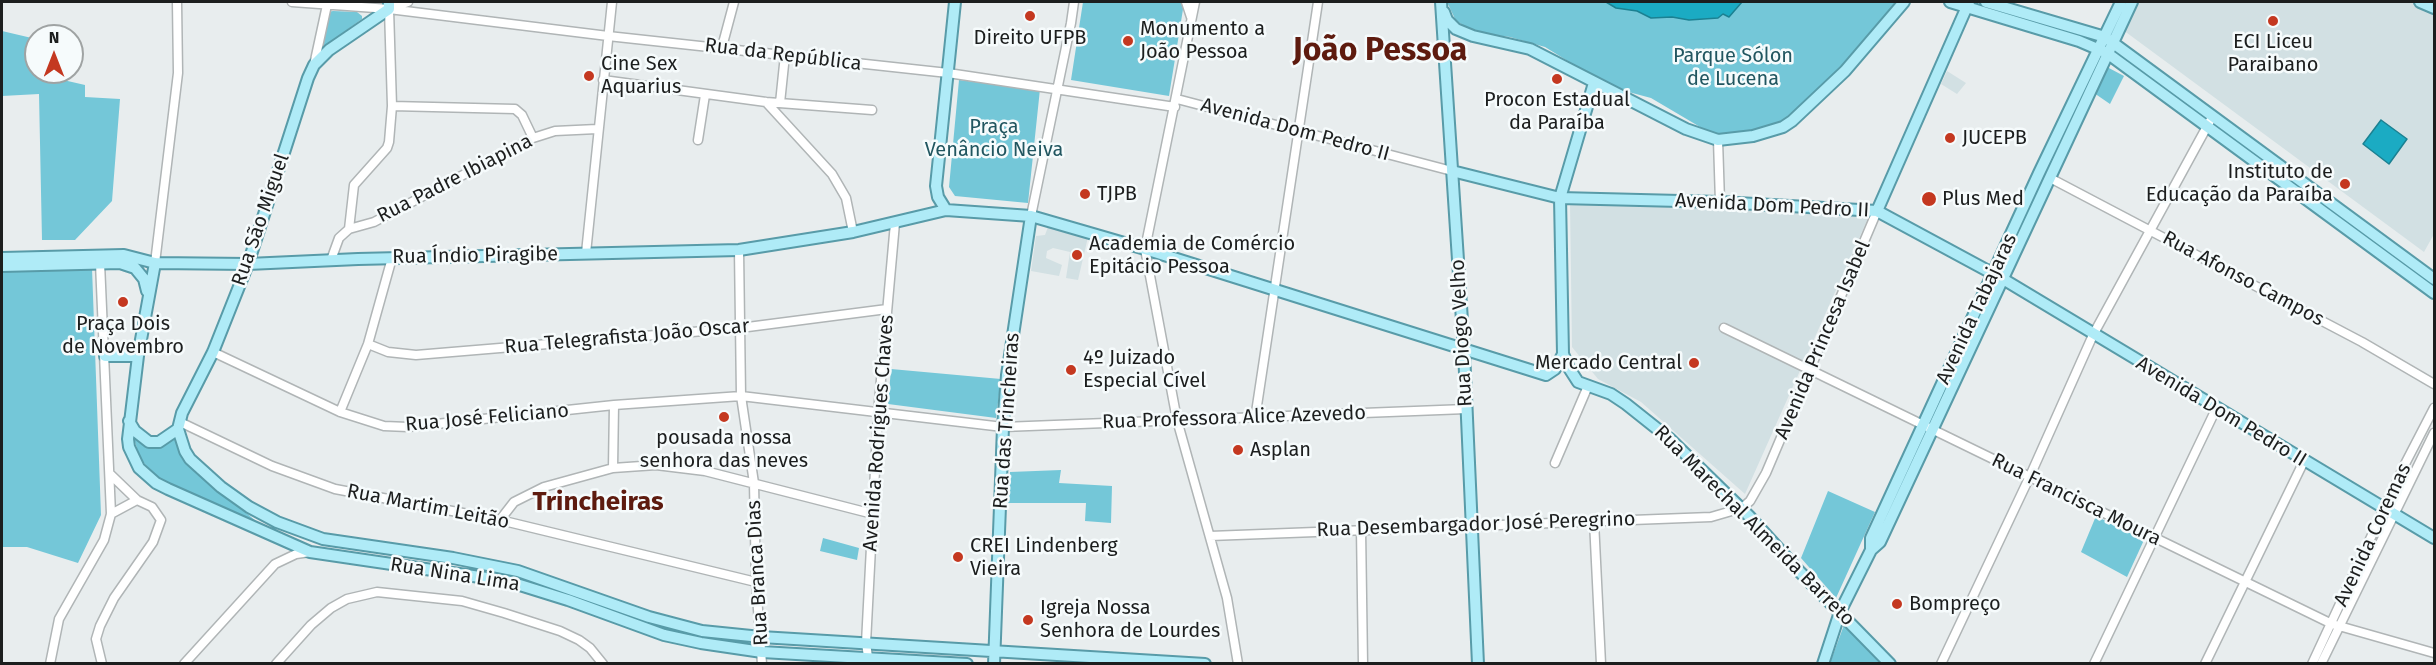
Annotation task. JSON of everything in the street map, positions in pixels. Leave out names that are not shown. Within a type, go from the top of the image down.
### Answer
[{"type":"main road","points":[[955,2],[936,186],[938,197],[946,210],[1031,216],[1145,249],[1546,375],[1555,369],[1563,354],[1560,198],[1594,83]]},
{"type":"main road","points":[[1441,2],[1447,20],[1456,29],[1473,36],[1530,49],[1686,129],[1718,140],[1753,136],[1784,127],[1845,70],[1904,2]]},
{"type":"main road","name":"Rua Diogo Velho","points":[[1441,2],[1464,351],[1478,663]]},
{"type":"main road","points":[[1950,2],[1968,5],[2103,51],[2210,121],[2434,279]]},
{"type":"main road","points":[[1986,2],[2109,40],[2210,121],[2434,293]]},
{"type":"main road","points":[[2109,40],[2121,2]]},
{"type":"main road","points":[[2109,40],[2132,2]]},
{"type":"main road","points":[[2420,2],[2434,8]]},
{"type":"main road","points":[[314,65],[329,50],[389,5]]},
{"type":"main road","name":"Avenida Princesa Isabel","points":[[1877,211],[1968,5]]},
{"type":"main road","name":"Avenida Tabajaras","points":[[1823,663],[1840,612],[1871,550],[1871,538],[1928,428],[2109,40]]},
{"type":"main road","name":"Avenida Tabajaras","points":[[1998,277],[2050,178],[2103,51]]},
{"type":"main road","name":"Rua São Miguel","points":[[179,425],[213,352],[248,264],[314,65]]},
{"type":"main road","name":"Avenida Dom Pedro II","points":[[1452,171],[1560,198],[1720,202],[1877,211],[1998,277],[2434,538]]},
{"type":"main road","name":"Rua Índio Piragibe","points":[[2,258],[124,255],[155,263],[248,264],[393,258],[739,250],[853,232],[946,210]]},
{"type":"main road","name":"Rua das Trincheiras","points":[[994,663],[1007,375],[1031,216]]},
{"type":"main road","points":[[2,266],[120,263],[135,268],[144,279],[148,294]]},
{"type":"main road","name":"Rua Nina Lima","points":[[155,263],[138,356],[128,439],[132,456],[139,468],[156,483],[310,552],[335,558],[484,576],[507,581],[568,600],[664,635],[731,649],[762,652],[868,661],[967,663]]},
{"type":"main road","name":"Rua Marechal Almeida Barreto","points":[[1563,354],[1578,382],[1611,394],[1626,404],[1742,508],[1798,570],[1890,663]]},
{"type":"main road","points":[[105,356],[138,356]]},
{"type":"main road","points":[[129,421],[135,431],[149,442],[159,442],[179,425]]},
{"type":"main road","name":"Rua Nina Lima","points":[[179,425],[185,451],[190,459],[221,488],[249,507],[302,532],[323,539],[495,566],[544,579],[674,624],[702,631],[761,637],[1204,663]]},
{"type":"street","points":[[155,263],[177,82],[177,2]]},
{"type":"street","name":"Rua da República","points":[[292,2],[327,5],[389,5],[608,36],[948,73],[1058,89]]},
{"type":"street","points":[[331,260],[339,238],[349,229],[354,185],[387,148],[393,106],[389,5],[408,2]]},
{"type":"street","points":[[586,254],[597,129],[612,2]]},
{"type":"street","points":[[722,47],[734,2]]},
{"type":"street","points":[[1031,216],[1074,2]]},
{"type":"street","points":[[1186,2],[1191,17]]},
{"type":"street","points":[[1195,2],[1145,249],[1177,420],[1227,598],[1238,663]]},
{"type":"street","points":[[1255,418],[1318,2]]},
{"type":"street","name":"Rua São Miguel","points":[[314,65],[327,5]]},
{"type":"street","points":[[780,103],[785,56]]},
{"type":"street","points":[[603,80],[766,102],[872,110]]},
{"type":"street","name":"Avenida Dom Pedro II","points":[[1058,89],[1176,103],[1299,130],[1452,171]]},
{"type":"street","points":[[698,140],[705,95]]},
{"type":"street","points":[[766,102],[832,174],[846,198],[853,232]]},
{"type":"street","points":[[393,106],[515,110],[522,115],[533,138]]},
{"type":"street","points":[[1941,663],[2030,476],[2093,335],[2210,121]]},
{"type":"street","name":"Rua Padre Ibiapina","points":[[349,229],[375,222],[533,138],[555,131],[597,129]]},
{"type":"street","points":[[1718,140],[1720,202]]},
{"type":"street","name":"Rua Afonso Campos","points":[[2050,178],[2362,342],[2434,384]]},
{"type":"street","name":"Avenida Princesa Isabel","points":[[1742,508],[1750,501],[1766,473],[1877,211]]},
{"type":"street","name":"Avenida Rodrigues Chaves","points":[[868,661],[866,643],[878,413],[895,223]]},
{"type":"street","name":"Rua Branca Dias","points":[[739,250],[741,396],[754,483],[756,582],[762,663]]},
{"type":"street","points":[[340,412],[368,344],[393,258]]},
{"type":"street","points":[[50,663],[59,620],[104,540],[111,514],[100,263]]},
{"type":"street","name":"Rua Telegrafista João Oscar","points":[[368,344],[388,352],[416,355],[740,328],[887,309]]},
{"type":"street","name":"Rua Francisca Moura","points":[[1724,328],[2336,626],[2434,653]]},
{"type":"street","name":"Rua José Feliciano","points":[[213,352],[340,412],[384,426],[408,427],[614,405],[741,396],[878,413]]},
{"type":"street","points":[[1555,463],[1588,386]]},
{"type":"street","points":[[613,468],[614,405]]},
{"type":"street","name":"Avenida Coremas","points":[[2390,512],[2405,464],[2434,408]]},
{"type":"street","name":"Rua Professora Alice Azevedo","points":[[878,413],[1003,428],[1466,409]]},
{"type":"street","points":[[2094,663],[2216,409]]},
{"type":"street","name":"Rua Martim Leitão","points":[[179,425],[314,483],[377,498],[500,520],[756,582]]},
{"type":"street","name":"Avenida Coremas","points":[[2321,663],[2390,512],[2434,433]]},
{"type":"street","points":[[2205,663],[2304,461]]},
{"type":"street","points":[[500,520],[508,507],[544,487],[613,468],[646,465],[680,467],[754,483],[873,514]]},
{"type":"street","points":[[102,663],[96,639],[100,626],[114,598],[159,530],[161,520],[152,507],[137,500],[110,474]]},
{"type":"street","points":[[111,514],[137,500]]},
{"type":"street","name":"Rua Desembargador José Peregrino","points":[[1210,536],[1711,517],[1742,508]]},
{"type":"street","points":[[1594,521],[1601,663]]},
{"type":"street","points":[[1361,529],[1363,663]]},
{"type":"street","points":[[184,663],[275,564],[296,554],[310,552]]},
{"type":"street","points":[[276,663],[311,625],[331,608],[346,599],[377,592],[475,604],[570,635],[590,648],[603,663]]},
{"type":"street","name":"Avenida Coremas","points":[[2312,663],[2336,626]]},
{"type":"shaded area","points":[[1606,2],[1742,2],[1729,17],[1723,14],[1718,18],[1689,20],[1672,17],[1651,18],[1637,11],[1616,8]]},
{"type":"shaded area","points":[[2136,2],[2415,2],[2434,11],[2434,234],[2424,252],[2123,30]]},
{"type":"shaded area","points":[[1947,71],[1966,83],[1957,94],[1941,84]]},
{"type":"shaded area","points":[[2381,120],[2407,139],[2389,164],[2363,144]]},
{"type":"shaded area","name":"Mercado Central","points":[[1570,203],[1869,216],[1745,494],[1641,402],[1598,379],[1572,347]]},
{"type":"shaded area","name":"Academia de Comércio Epitácio Pessoa","points":[[1048,227],[1088,237],[1078,280],[1066,278],[1070,252],[1053,248],[1047,251],[1046,258],[1062,265],[1059,276],[1031,271],[1036,236],[1045,235]]},
{"type":"green space","points":[[1083,2],[1184,3],[1169,96],[1071,80]]},
{"type":"green space","name":"Parque Sólon de Lucena","points":[[1447,2],[1901,2],[1829,84],[1781,127],[1733,136],[1712,134],[1651,98],[1610,87],[1545,47],[1510,37],[1478,33],[1456,21]]},
{"type":"green space","points":[[328,12],[357,12],[362,19],[326,45],[321,46]]},
{"type":"green space","points":[[2,31],[24,36],[24,84],[81,84],[85,85],[85,97],[120,99],[112,201],[75,240],[42,240],[39,94],[2,96]]},
{"type":"green space","points":[[2107,67],[2124,76],[2110,104],[2094,93]]},
{"type":"green space","name":"Praça Venâncio Neiva","points":[[959,80],[1040,89],[1028,203],[955,196],[949,187]]},
{"type":"green space","points":[[92,268],[101,515],[78,563],[27,547],[2,547],[2,270]]},
{"type":"green space","points":[[891,369],[1001,379],[996,418],[888,404]]},
{"type":"green space","points":[[133,435],[161,447],[174,438],[182,459],[257,522],[159,479],[140,459]]},
{"type":"green space","points":[[1061,470],[1059,483],[1112,486],[1111,523],[1085,521],[1086,503],[1008,503],[1010,472]]},
{"type":"green space","points":[[1828,491],[1875,512],[1836,598],[1801,558]]},
{"type":"green space","points":[[2096,516],[2144,540],[2127,577],[2081,552]]},
{"type":"green space","points":[[823,538],[859,548],[857,560],[820,551]]},
{"type":"green space","points":[[1844,625],[1880,663],[1830,663]]},
{"type":"place","name":"Direito UFPB","points":[[1030,16]]},
{"type":"place","name":"ECI Liceu Paraibano","points":[[2273,21]]},
{"type":"place","name":"Monumento a João Pessoa","points":[[1128,41]]},
{"type":"place","name":"Cine Sex Aquarius","points":[[589,76]]},
{"type":"place","name":"Procon Estadual da Paraíba","points":[[1557,79]]},
{"type":"place","name":"JUCEPB","points":[[1950,138]]},
{"type":"place","name":"Instituto de Educação da Paraíba","points":[[2345,184]]},
{"type":"place","name":"TJPB","points":[[1085,194]]},
{"type":"place","name":"Plus Med","points":[[1929,199]]},
{"type":"place","name":"Academia de Comércio Epitácio Pessoa","points":[[1077,255]]},
{"type":"place","name":"Praça Dois de Novembro","points":[[123,302]]},
{"type":"place","name":"Mercado Central","points":[[1694,363]]},
{"type":"place","name":"4º Juizado Especial Cível","points":[[1071,370]]},
{"type":"place","name":"pousada nossa senhora das neves","points":[[724,417]]},
{"type":"place","name":"Asplan","points":[[1238,450]]},
{"type":"place","name":"CREI Lindenberg Vieira","points":[[958,557]]},
{"type":"place","name":"Bompreço","points":[[1897,604]]},
{"type":"place","name":"Igreja Nossa Senhora de Lourdes","points":[[1028,620]]},
{"type":"district","name":"João Pessoa","points":[[1380,51]]},
{"type":"district","name":"Trincheiras","points":[[598,503]]}]
